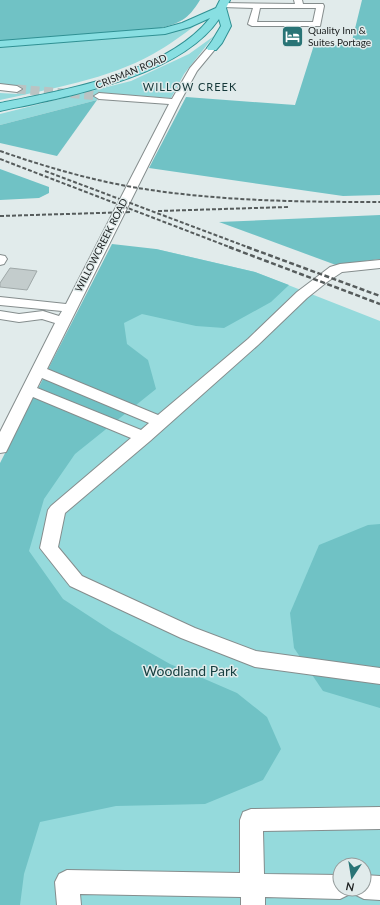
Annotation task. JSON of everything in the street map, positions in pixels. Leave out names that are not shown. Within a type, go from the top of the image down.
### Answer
[{"type":"main road","points":[[0,44],[165,31],[209,16],[223,4]]},
{"type":"main road","points":[[212,48],[217,43],[226,26],[223,4]]},
{"type":"main road","name":"CRISMAN ROAD","points":[[0,107],[84,89],[119,78],[172,54],[206,30],[223,4]]},
{"type":"street","points":[[223,4],[257,6],[298,3],[320,6],[317,24],[252,24],[257,6]]},
{"type":"street","name":"WILLOWCREEK ROAD","points":[[0,448],[62,321],[175,102],[194,70],[212,48]]},
{"type":"street","points":[[0,87],[17,89]]},
{"type":"street","points":[[99,96],[175,102]]},
{"type":"street","points":[[380,264],[340,268],[334,270],[302,295],[253,342],[57,510],[49,548],[76,581],[188,633],[255,659],[380,676]]},
{"type":"street","points":[[0,301],[69,308]]},
{"type":"street","points":[[0,315],[19,318],[43,315],[62,321]]},
{"type":"street","points":[[38,371],[161,422]]},
{"type":"street","points":[[29,390],[144,437]]},
{"type":"street","points":[[253,895],[251,820],[380,818]]},
{"type":"street","points":[[69,905],[67,882],[253,895],[332,888]]},
{"type":"green space","points":[[196,25],[159,51],[136,63],[98,77],[0,100],[0,93],[17,94],[22,87],[0,85],[0,47],[169,33]]},
{"type":"green space","points":[[214,36],[184,74],[171,98],[101,93],[97,100],[0,125],[0,114],[131,81],[189,54]]},
{"type":"green space","name":"Woodland Park","points":[[156,249],[255,272],[380,321],[380,905],[0,905],[0,474]]},
{"type":"shaded area","points":[[0,0],[200,0],[183,20],[158,29],[0,42]]},
{"type":"shaded area","points":[[362,0],[380,0],[380,195],[343,196],[149,168],[186,97],[295,105],[314,45],[351,45]]},
{"type":"shaded area","points":[[97,100],[57,156],[0,143],[0,125]]},
{"type":"shaded area","points":[[0,169],[49,187],[49,193],[39,198],[0,200]]},
{"type":"shaded area","points":[[380,215],[380,259],[336,265],[219,222]]},
{"type":"shaded area","points":[[112,244],[156,249],[255,272],[289,285],[271,302],[224,328],[196,326],[142,314],[124,323],[127,344],[148,360],[156,389],[75,454],[44,499],[29,551],[63,599],[112,631],[170,664],[237,693],[267,717],[281,749],[263,780],[205,804],[116,806],[40,822],[24,874],[20,905],[0,905],[0,463]]},
{"type":"shaded area","points":[[380,524],[380,708],[323,691],[294,648],[290,613],[319,545],[368,525]]},
{"type":"building","points":[[10,268],[37,271],[27,290],[0,287],[0,283]]},
{"type":"tunnel","points":[[17,89],[99,96]]},
{"type":"railway","points":[[0,151],[82,176],[115,184],[163,192],[256,200],[380,202]]},
{"type":"railway","points":[[0,159],[232,248]]},
{"type":"railway","points":[[45,171],[250,248]]},
{"type":"railway","points":[[158,211],[288,207]]},
{"type":"railway","points":[[0,216],[132,212]]},
{"type":"railway","points":[[229,247],[380,304]]},
{"type":"railway","points":[[247,247],[380,296]]},
{"type":"place","name":"Quality Inn & Suites Portage","points":[[293,36]]},
{"type":"district","name":"WILLOW CREEK","points":[[190,86]]}]
